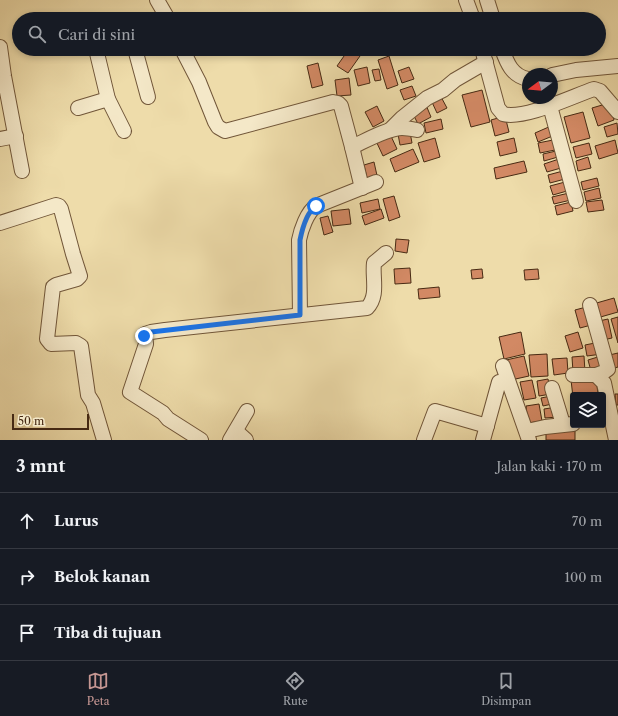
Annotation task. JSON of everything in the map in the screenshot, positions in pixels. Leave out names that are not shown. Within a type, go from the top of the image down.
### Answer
[{"type":"street","points":[[156,0],[163,12]]},
{"type":"street","points":[[466,0],[470,12]]},
{"type":"street","points":[[487,0],[491,12]]},
{"type":"street","points":[[0,47],[2,76],[16,136],[22,171]]},
{"type":"street","points":[[98,56],[108,99],[124,131]]},
{"type":"street","points":[[137,56],[148,97]]},
{"type":"street","points":[[186,56],[199,82],[215,122],[222,129],[228,131],[333,102],[338,103],[341,106],[362,188]]},
{"type":"street","points":[[390,130],[402,118],[427,98],[443,90],[484,56],[498,108],[503,114],[516,114],[550,106],[596,89],[600,91],[618,112]]},
{"type":"street","points":[[505,56],[513,72],[522,78]]},
{"type":"street","points":[[558,74],[576,70],[618,66]]},
{"type":"street","points":[[78,108],[108,99]]},
{"type":"street","points":[[550,106],[576,201]]},
{"type":"street","points":[[352,147],[390,130],[401,128],[417,130]]},
{"type":"street","points":[[0,139],[16,136]]},
{"type":"street","points":[[300,315],[300,240],[302,230],[312,209],[316,206],[376,182]]},
{"type":"street","points":[[0,223],[56,205],[61,209],[80,276],[77,279],[56,285],[54,287],[48,339],[51,344],[76,343],[81,346],[88,395],[93,403],[104,440]]},
{"type":"street","points":[[201,440],[130,392],[146,344],[148,333],[367,308],[374,292],[375,284],[372,274],[374,262],[386,253]]},
{"type":"street","points":[[573,375],[596,375],[604,372],[608,368],[590,305]]},
{"type":"street","points":[[503,366],[528,436],[568,424],[552,388]]},
{"type":"street","points":[[596,375],[604,382],[607,421],[616,440]]},
{"type":"street","points":[[483,440],[499,382]]},
{"type":"street","points":[[238,437],[247,411]]},
{"type":"street","points":[[424,440],[435,411],[487,426]]},
{"type":"building","points":[[344,56],[360,56],[348,73],[337,66]]},
{"type":"building","points":[[389,56],[398,85],[387,89],[378,60]]},
{"type":"building","points":[[318,63],[323,85],[312,88],[307,66]]},
{"type":"building","points":[[367,67],[370,83],[358,86],[354,70]]},
{"type":"building","points":[[409,67],[414,79],[402,83],[398,71]]},
{"type":"building","points":[[379,69],[381,80],[375,81],[372,70]]},
{"type":"building","points":[[349,78],[351,95],[337,96],[335,80]]},
{"type":"building","points":[[412,86],[416,96],[404,100],[400,90]]},
{"type":"building","points":[[482,90],[490,122],[471,127],[462,95]]},
{"type":"building","points":[[440,95],[447,108],[437,113],[431,100]]},
{"type":"building","points":[[609,103],[614,120],[598,126],[592,108]]},
{"type":"building","points":[[426,105],[431,117],[418,124],[412,112]]},
{"type":"building","points":[[377,106],[384,121],[373,127],[365,112]]},
{"type":"building","points":[[583,112],[590,138],[571,143],[564,117]]},
{"type":"building","points":[[505,116],[509,132],[495,136],[491,120]]},
{"type":"building","points":[[441,119],[443,129],[426,133],[424,123]]},
{"type":"building","points":[[617,123],[618,134],[607,137],[604,127]]},
{"type":"building","points":[[551,126],[555,135],[538,142],[535,133]]},
{"type":"building","points":[[410,132],[412,143],[400,145],[398,134]]},
{"type":"building","points":[[390,134],[397,149],[383,156],[376,141]]},
{"type":"building","points":[[435,138],[440,157],[424,162],[418,143]]},
{"type":"building","points":[[514,138],[517,152],[500,156],[497,142]]},
{"type":"building","points":[[553,140],[555,150],[540,153],[538,143]]},
{"type":"building","points":[[615,140],[618,153],[599,159],[595,146]]},
{"type":"building","points":[[589,143],[592,154],[576,158],[573,147]]},
{"type":"building","points":[[413,149],[419,162],[395,172],[390,159]]},
{"type":"building","points":[[556,151],[558,157],[544,161],[543,154]]},
{"type":"building","points":[[588,157],[591,168],[578,171],[576,161]]},
{"type":"building","points":[[559,159],[561,168],[547,172],[544,164]]},
{"type":"building","points":[[524,161],[527,172],[496,179],[494,168]]},
{"type":"building","points":[[374,162],[378,180],[368,182],[364,165]]},
{"type":"building","points":[[563,171],[565,179],[550,183],[548,175]]},
{"type":"building","points":[[597,178],[599,186],[583,190],[581,182]]},
{"type":"building","points":[[565,182],[567,191],[553,195],[550,186]]},
{"type":"building","points":[[599,188],[601,198],[586,201],[584,192]]},
{"type":"building","points":[[569,193],[571,200],[554,204],[552,197]]},
{"type":"building","points":[[394,196],[400,217],[389,221],[383,199]]},
{"type":"building","points":[[378,199],[380,209],[362,213],[360,203]]},
{"type":"building","points":[[602,200],[604,210],[588,212],[586,202]]},
{"type":"building","points":[[571,202],[573,211],[557,215],[555,206]]},
{"type":"building","points":[[349,209],[351,224],[333,226],[331,211]]},
{"type":"building","points":[[381,209],[384,218],[365,225],[362,216]]},
{"type":"building","points":[[328,216],[333,232],[324,235],[320,218]]},
{"type":"building","points":[[396,239],[409,240],[407,253],[395,251]]},
{"type":"building","points":[[410,268],[411,283],[395,284],[394,269]]},
{"type":"building","points":[[482,269],[483,278],[472,279],[471,270]]},
{"type":"building","points":[[538,269],[539,279],[525,280],[524,270]]},
{"type":"building","points":[[439,287],[440,297],[419,299],[418,289]]},
{"type":"building","points":[[614,298],[618,312],[597,318],[593,304]]},
{"type":"building","points":[[590,306],[595,324],[580,328],[575,310]]},
{"type":"building","points":[[618,317],[618,343],[611,319]]},
{"type":"building","points":[[608,319],[612,338],[603,340],[599,321]]},
{"type":"building","points":[[521,332],[525,354],[504,359],[499,337]]},
{"type":"building","points":[[578,332],[583,348],[570,352],[565,336]]},
{"type":"building","points":[[600,342],[602,354],[587,356],[585,345]]},
{"type":"building","points":[[618,353],[618,367],[608,370],[605,356]]},
{"type":"building","points":[[547,354],[548,376],[531,377],[529,355]]},
{"type":"building","points":[[524,356],[529,376],[511,380],[506,360]]},
{"type":"building","points":[[584,356],[585,372],[573,372],[572,357]]},
{"type":"building","points":[[601,356],[604,368],[591,371],[588,360]]},
{"type":"building","points":[[567,358],[568,373],[554,375],[552,359]]},
{"type":"building","points":[[596,378],[598,392],[572,392],[571,380]]},
{"type":"building","points":[[548,379],[551,394],[539,396],[537,381]]},
{"type":"building","points":[[532,380],[536,398],[524,400],[520,382]]},
{"type":"building","points":[[615,394],[618,394],[618,405],[616,405]]},
{"type":"building","points":[[551,396],[552,404],[543,406],[541,398]]},
{"type":"building","points":[[539,404],[542,421],[528,423],[526,406]]},
{"type":"building","points":[[557,407],[558,417],[545,418],[544,409]]},
{"type":"building","points":[[546,428],[575,429],[575,440],[546,440]]},
{"type":"route","points":[[144,336],[145,334],[151,332],[300,315],[300,235],[312,209],[316,206]]}]
